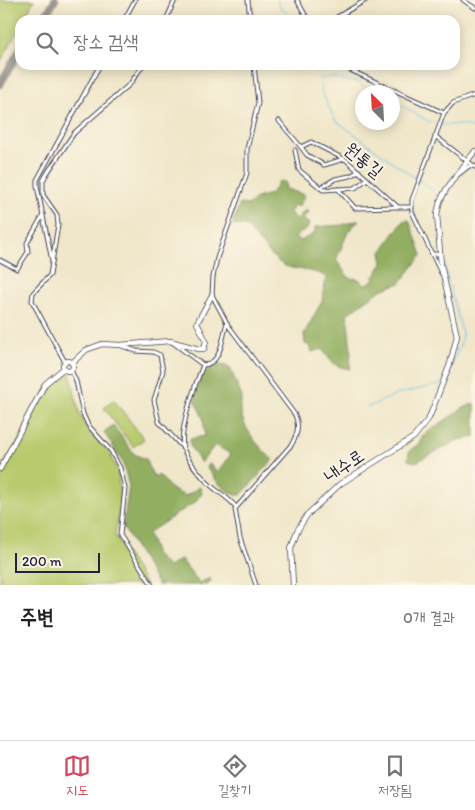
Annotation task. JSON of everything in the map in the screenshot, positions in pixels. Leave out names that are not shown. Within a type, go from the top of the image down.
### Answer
[{"type":"street","points":[[127,15],[135,0]]},
{"type":"street","points":[[168,15],[175,0]]},
{"type":"street","points":[[248,0],[250,15]]},
{"type":"street","points":[[297,0],[305,15]]},
{"type":"street","points":[[340,15],[366,0]]},
{"type":"street","points":[[463,0],[475,8]]},
{"type":"street","points":[[52,264],[36,186],[37,180],[97,70]]},
{"type":"street","points":[[0,470],[45,384],[64,368],[65,362],[32,301],[33,293],[48,279],[58,220],[44,195],[43,182],[74,133],[130,84],[140,70]]},
{"type":"street","points":[[70,370],[72,363],[92,346],[120,346],[170,341],[199,349],[204,348],[206,341],[198,323],[212,295],[212,276],[217,258],[247,173],[247,149],[258,103],[255,70]]},
{"type":"street","points":[[349,70],[443,114]]},
{"type":"street","points":[[443,278],[411,207],[414,192],[443,114],[453,103],[475,95]]},
{"type":"street","points":[[279,121],[306,155],[324,165],[345,159]]},
{"type":"street","points":[[435,135],[475,166]]},
{"type":"street","name":"원통길","points":[[301,147],[312,142],[345,159],[398,207]]},
{"type":"street","points":[[295,150],[299,170],[320,188],[325,190],[358,187],[367,179]]},
{"type":"street","points":[[443,278],[439,254],[437,214],[441,198],[475,151]]},
{"type":"street","points":[[455,178],[469,166],[475,166]]},
{"type":"street","points":[[320,188],[335,179],[350,176],[359,171]]},
{"type":"street","points":[[338,189],[355,208],[411,207]]},
{"type":"street","points":[[0,260],[17,269],[28,252],[27,243],[43,215]]},
{"type":"street","points":[[432,254],[439,254]]},
{"type":"street","name":"내수로","points":[[293,585],[291,548],[302,522],[312,509],[340,484],[418,434],[429,418],[455,348],[457,336],[443,278]]},
{"type":"street","points":[[212,295],[227,323],[296,415],[298,426],[298,433],[292,444],[236,507],[235,516],[240,538],[256,585]]},
{"type":"street","points":[[184,449],[185,427],[191,398],[203,365],[216,360],[227,323]]},
{"type":"street","points":[[170,341],[203,365]]},
{"type":"street","points":[[120,346],[136,352],[153,352],[160,355],[164,366],[154,400],[159,422],[184,449],[206,481],[236,507]]},
{"type":"street","points":[[65,362],[72,363]]},
{"type":"street","points":[[64,368],[70,370],[76,381],[83,414],[88,425],[111,451],[120,468],[125,493],[120,535],[152,585]]},
{"type":"green space","points":[[0,0],[34,0],[26,15],[15,15],[15,35],[0,63]]},
{"type":"green space","points":[[279,181],[285,182],[286,189],[305,195],[298,207],[294,205],[290,213],[297,219],[306,209],[308,213],[302,218],[309,224],[307,229],[294,237],[301,241],[315,233],[315,227],[342,225],[359,220],[348,232],[336,260],[349,278],[359,279],[364,285],[371,282],[383,263],[381,252],[403,221],[409,220],[422,255],[400,283],[381,290],[347,314],[351,349],[350,369],[333,363],[322,349],[312,352],[310,346],[305,344],[304,334],[322,301],[326,277],[285,266],[270,254],[246,226],[232,225],[240,204],[249,205],[256,198],[271,194]]},
{"type":"green space","points":[[219,363],[230,368],[242,397],[242,415],[249,432],[273,460],[241,495],[230,493],[225,489],[206,467],[209,463],[218,472],[231,454],[215,445],[201,463],[190,446],[190,439],[205,436],[203,418],[194,399],[198,387],[204,373]]},
{"type":"green space","points":[[65,373],[70,373],[79,412],[90,433],[109,452],[118,473],[120,502],[115,536],[146,585],[0,585],[0,474],[47,389]]},
{"type":"green space","points":[[114,400],[144,439],[133,447],[104,408]]},
{"type":"green space","points":[[475,403],[475,437],[458,440],[416,462],[408,460],[409,451],[421,442],[422,436],[463,408]]},
{"type":"green space","points":[[113,425],[134,454],[146,459],[155,478],[159,475],[171,489],[185,496],[200,487],[202,493],[195,502],[148,533],[156,555],[168,567],[181,559],[199,583],[210,578],[211,582],[207,585],[158,585],[123,527],[129,486],[123,463],[104,432]]},
{"type":"waterway","points":[[277,0],[280,7],[289,15]]},
{"type":"waterway","points":[[316,70],[320,79],[331,77],[362,85]]},
{"type":"waterway","points":[[320,79],[322,93],[335,120],[426,185],[432,190],[438,202]]},
{"type":"waterway","points":[[400,105],[431,122],[445,125],[464,125],[475,130]]},
{"type":"waterway","points":[[440,211],[445,268],[462,333],[461,343],[445,382]]},
{"type":"waterway","points":[[368,407],[398,394],[441,384]]},
{"type":"taxiway","points":[[46,15],[55,0]]},
{"type":"taxiway","points":[[0,84],[15,58]]}]
